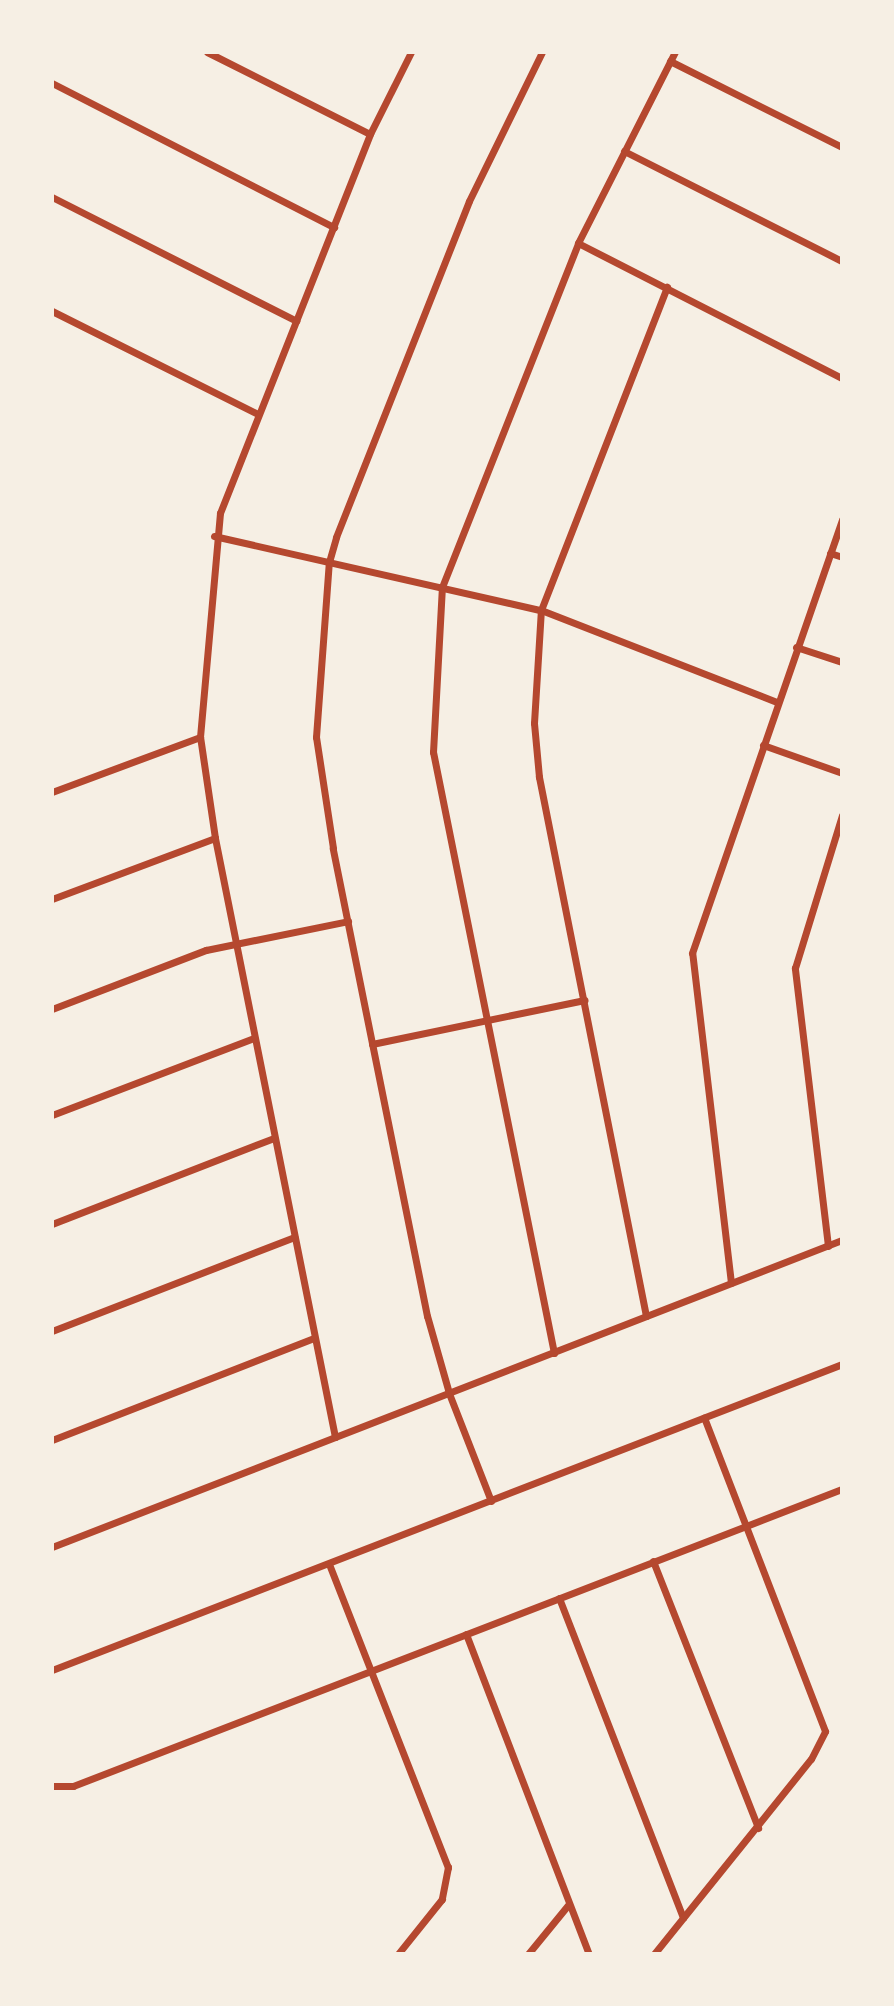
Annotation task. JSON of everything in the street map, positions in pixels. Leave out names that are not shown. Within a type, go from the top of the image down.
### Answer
[{"type":"street","points":[[207,52],[370,134]]},
{"type":"street","points":[[335,1437],[235,942],[200,737],[214,536],[258,414],[370,134],[411,52]]},
{"type":"street","points":[[491,1501],[449,1393],[427,1316],[348,921],[316,737],[329,562],[469,201],[542,52]]},
{"type":"street","points":[[554,1353],[484,1021],[433,752],[442,587],[578,243],[675,52]]},
{"type":"street","points":[[670,61],[842,147]]},
{"type":"street","points":[[52,83],[334,227]]},
{"type":"street","points":[[624,151],[842,261]]},
{"type":"street","points":[[52,197],[296,321]]},
{"type":"street","points":[[578,243],[842,378]]},
{"type":"street","points":[[646,1316],[534,747],[541,610],[667,287]]},
{"type":"street","points":[[52,311],[258,414]]},
{"type":"street","points":[[731,1283],[692,953],[842,519]]},
{"type":"street","points":[[214,536],[541,610],[777,702]]},
{"type":"street","points":[[830,553],[842,557]]},
{"type":"street","points":[[796,647],[842,662]]},
{"type":"street","points":[[52,792],[200,737]]},
{"type":"street","points":[[763,745],[842,773]]},
{"type":"street","points":[[828,1246],[795,968],[842,815]]},
{"type":"street","points":[[52,899],[215,838]]},
{"type":"street","points":[[52,1009],[235,942],[348,921]]},
{"type":"street","points":[[372,1044],[584,1000]]},
{"type":"street","points":[[52,1115],[254,1038]]},
{"type":"street","points":[[52,1224],[274,1138]]},
{"type":"street","points":[[52,1331],[294,1237]]},
{"type":"street","points":[[52,1547],[842,1240]]},
{"type":"street","points":[[52,1440],[314,1338]]},
{"type":"street","points":[[52,1670],[842,1364]]},
{"type":"street","points":[[654,1954],[821,1747],[825,1731],[704,1418]]},
{"type":"street","points":[[52,1786],[73,1786],[842,1489]]},
{"type":"street","points":[[653,1561],[758,1828]]},
{"type":"street","points":[[329,1564],[448,1867],[442,1899],[398,1954]]},
{"type":"street","points":[[559,1598],[683,1918]]},
{"type":"street","points":[[466,1634],[589,1954]]},
{"type":"street","points":[[528,1954],[568,1905]]}]
